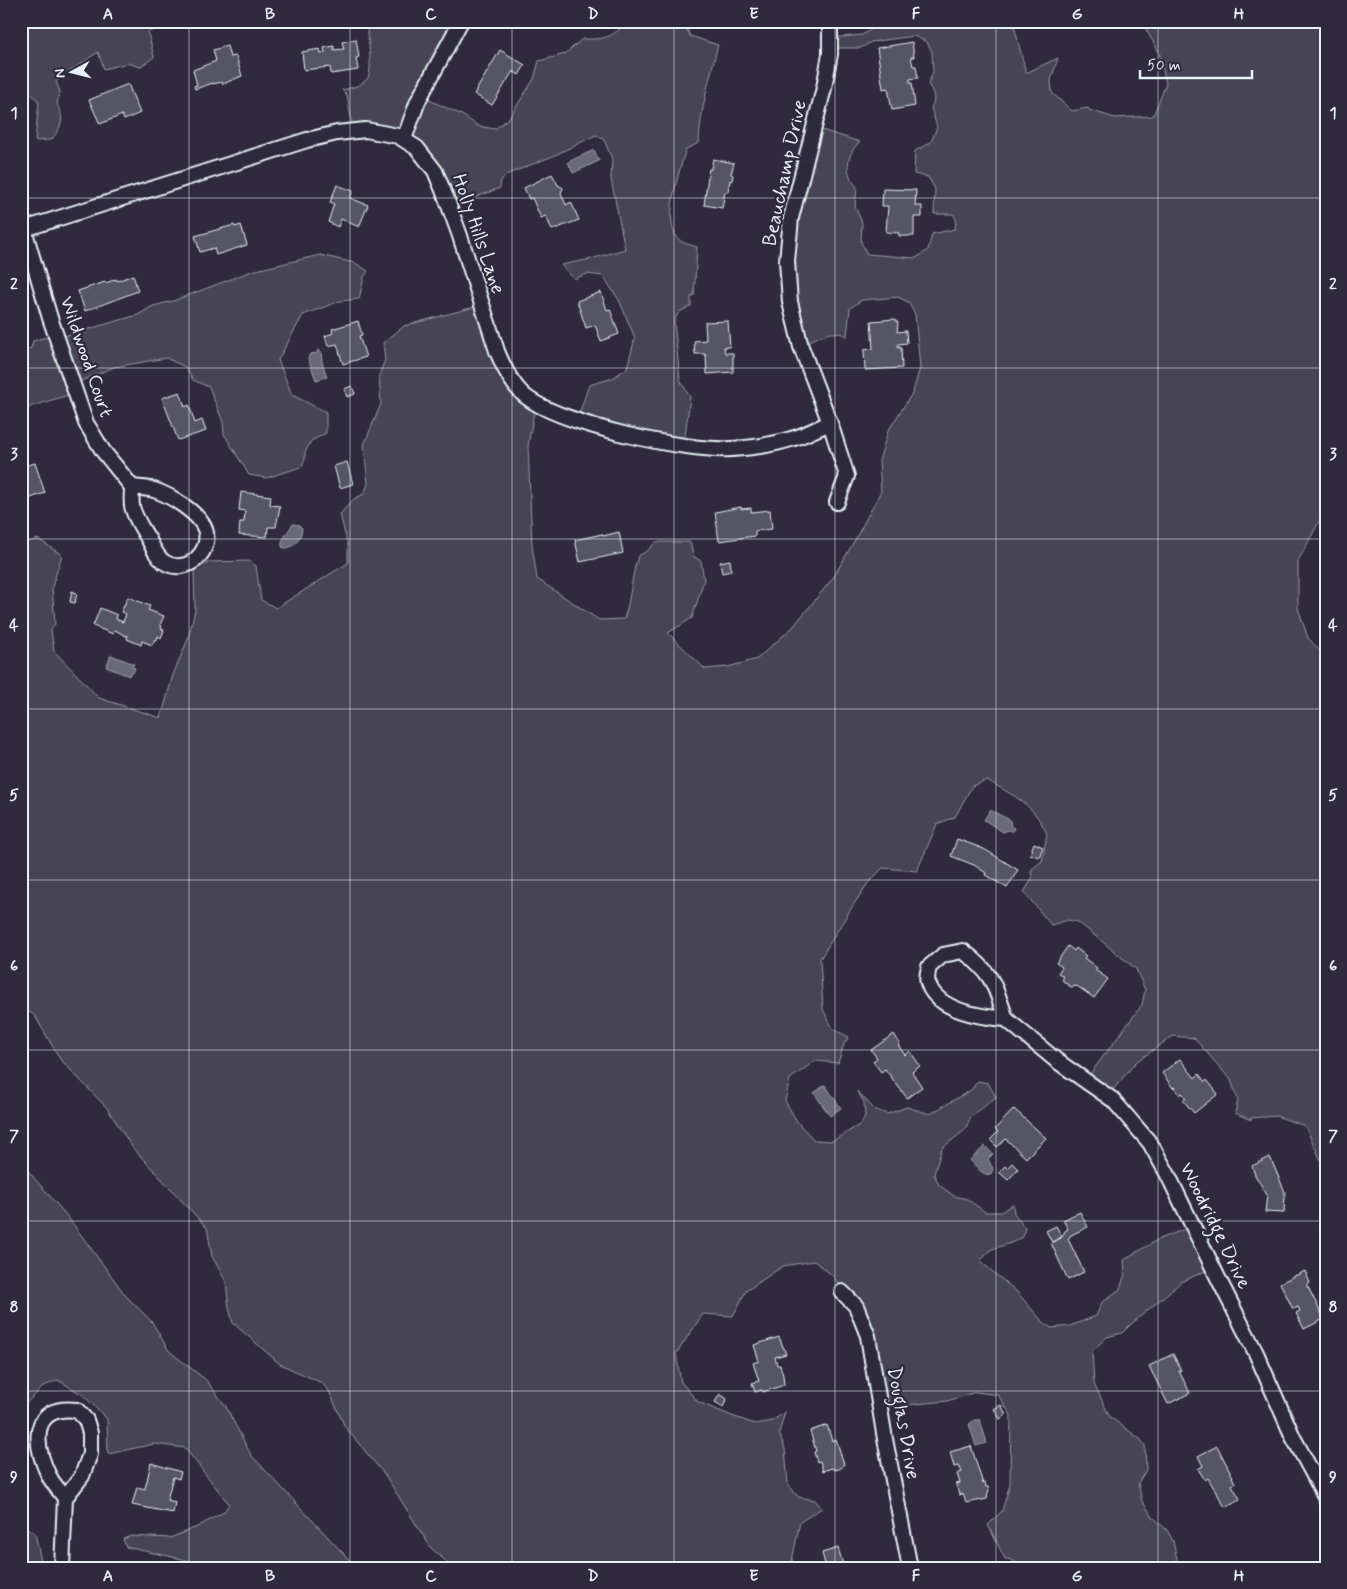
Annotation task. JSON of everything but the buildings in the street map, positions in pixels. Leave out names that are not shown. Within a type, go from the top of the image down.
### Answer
[{"type":"street","points":[[404,139],[418,101],[461,21]]},
{"type":"street","name":"Beauchamp Drive","points":[[830,21],[829,62],[791,218],[787,261],[790,302],[801,347],[830,423],[847,476],[837,502]]},
{"type":"street","name":"Holly Hills Lane","points":[[23,230],[307,140],[336,133],[366,130],[398,136],[417,148],[435,172],[459,233],[504,369],[524,395],[543,408],[583,423],[636,436],[709,449],[746,448],[792,439],[830,423]]},
{"type":"street","name":"Wildwood Court","points":[[23,230],[50,318],[86,423],[103,451],[132,487]]},
{"type":"street","points":[[132,487],[154,490],[173,499],[194,514],[205,528],[206,541],[200,556],[190,565],[178,566],[165,562],[155,552],[132,507],[132,487]]},
{"type":"street","points":[[963,951],[978,962],[993,981],[1006,1019],[985,1018],[959,1011],[937,998],[927,982],[929,967],[943,955],[963,951]]},
{"type":"street","name":"Woodridge Drive","points":[[1006,1019],[1058,1061],[1113,1100],[1150,1143],[1167,1172],[1256,1353],[1294,1437],[1326,1498]]},
{"type":"street","name":"Douglas Drive","points":[[842,1292],[856,1306],[868,1336],[885,1439],[910,1568]]},
{"type":"street","points":[[62,1568],[65,1498],[82,1476],[90,1454],[90,1433],[86,1420],[77,1410],[65,1408],[52,1411],[45,1417],[39,1428],[40,1453],[50,1478],[65,1498]]},
{"type":"shaded area","points":[[21,21],[181,21],[148,32],[154,57],[140,67],[128,63],[104,69],[98,52],[56,81],[60,92],[57,104],[62,119],[60,127],[51,140],[35,141],[39,102],[21,83]]},
{"type":"shaded area","points":[[366,21],[459,21],[427,99],[462,115],[478,126],[495,129],[509,118],[534,79],[539,61],[565,54],[582,39],[597,39],[613,34],[628,21],[683,21],[690,36],[718,45],[703,106],[699,143],[686,149],[673,198],[672,224],[675,235],[682,242],[697,247],[694,296],[691,297],[691,306],[679,312],[674,321],[680,380],[690,397],[684,444],[577,420],[589,385],[613,378],[627,368],[635,338],[619,300],[603,276],[587,274],[574,279],[561,265],[625,249],[611,179],[612,159],[604,140],[596,135],[553,156],[508,174],[501,180],[500,188],[450,207],[435,175],[403,139],[353,131],[347,95],[342,90],[362,83],[369,75],[370,60]]},
{"type":"shaded area","points":[[914,21],[1013,21],[1026,73],[1058,58],[1051,80],[1052,93],[1072,111],[1088,108],[1089,110],[1115,118],[1153,116],[1166,84],[1159,52],[1141,21],[1326,21],[1326,509],[1298,561],[1298,608],[1308,638],[1321,652],[1326,652],[1326,1171],[1305,1126],[1276,1116],[1251,1118],[1251,1120],[1235,1113],[1238,1100],[1231,1080],[1194,1038],[1173,1036],[1136,1062],[1107,1097],[1087,1078],[1142,1005],[1145,990],[1136,969],[1078,922],[1068,920],[1051,925],[1024,892],[1032,879],[1031,870],[1042,861],[1047,834],[1036,815],[1022,802],[987,780],[972,786],[955,817],[937,824],[917,871],[883,868],[868,883],[820,959],[823,1009],[833,1029],[849,1037],[844,1044],[838,1063],[815,1061],[790,1079],[785,1101],[798,1123],[814,1140],[832,1141],[861,1124],[865,1116],[864,1102],[857,1091],[874,1109],[887,1114],[907,1107],[930,1114],[971,1090],[978,1081],[988,1083],[996,1097],[971,1117],[965,1130],[942,1148],[934,1174],[939,1185],[954,1196],[967,1199],[985,1212],[1001,1212],[1013,1204],[1014,1213],[1025,1228],[1023,1237],[992,1249],[980,1261],[1017,1292],[1041,1320],[1051,1328],[1070,1326],[1096,1316],[1102,1302],[1120,1289],[1125,1274],[1124,1260],[1157,1240],[1190,1227],[1210,1269],[1181,1282],[1122,1333],[1107,1337],[1092,1351],[1094,1384],[1110,1417],[1140,1439],[1145,1445],[1146,1470],[1138,1483],[1142,1501],[1153,1517],[1167,1530],[1173,1541],[1179,1568],[1030,1568],[1005,1559],[988,1525],[1002,1511],[1010,1484],[1011,1415],[998,1395],[976,1392],[947,1401],[886,1407],[865,1319],[832,1275],[814,1261],[783,1266],[746,1291],[733,1316],[703,1314],[676,1354],[681,1382],[698,1402],[755,1424],[772,1421],[785,1412],[779,1433],[785,1449],[788,1484],[798,1497],[815,1500],[822,1508],[800,1522],[792,1561],[787,1568],[453,1568],[431,1548],[385,1475],[345,1427],[329,1391],[322,1383],[280,1364],[233,1323],[226,1282],[212,1256],[207,1228],[132,1147],[107,1108],[60,1059],[35,1016],[21,1006],[21,544],[38,539],[62,555],[52,587],[55,624],[51,630],[54,651],[99,698],[161,718],[173,675],[188,639],[195,610],[194,570],[210,562],[249,561],[256,566],[261,600],[276,608],[348,563],[348,546],[340,514],[354,499],[364,494],[368,484],[364,445],[381,404],[379,375],[385,360],[383,343],[404,326],[478,306],[499,361],[535,406],[528,446],[532,545],[537,579],[599,620],[624,619],[638,556],[647,551],[656,542],[690,542],[693,556],[701,561],[704,580],[692,618],[668,633],[705,669],[728,667],[757,659],[793,627],[833,578],[856,538],[881,491],[879,461],[888,431],[913,392],[920,368],[915,314],[908,302],[898,297],[862,300],[850,308],[847,336],[831,333],[805,343],[784,266],[812,127],[860,142],[852,153],[848,167],[857,187],[855,206],[862,223],[861,242],[867,254],[916,258],[928,250],[932,234],[955,229],[956,219],[953,214],[934,214],[935,189],[928,177],[914,174],[915,151],[931,142],[937,127],[931,108],[934,96],[928,84],[933,72],[932,52],[927,42],[914,36],[871,42],[861,48],[833,48],[830,38],[862,35],[875,27],[905,26]]},
{"type":"shaded area","points":[[320,255],[355,263],[368,271],[364,277],[359,299],[340,301],[303,315],[278,360],[292,395],[326,412],[326,433],[311,441],[301,467],[266,478],[249,475],[224,434],[223,422],[209,387],[193,380],[185,367],[166,358],[114,367],[72,385],[72,394],[32,406],[21,414],[21,351],[31,348],[33,341],[64,336],[138,315],[153,306],[173,301],[252,271]]},
{"type":"shaded area","points":[[21,1157],[28,1171],[67,1216],[126,1296],[152,1322],[169,1351],[206,1380],[225,1405],[251,1455],[357,1568],[210,1568],[210,1565],[126,1547],[123,1539],[131,1536],[170,1538],[197,1527],[224,1512],[229,1504],[185,1448],[154,1444],[108,1454],[107,1419],[83,1395],[58,1380],[44,1386],[21,1408]]},
{"type":"shaded area","points":[[1326,1171],[1326,1238],[1320,1232]]},
{"type":"shaded area","points":[[21,1526],[35,1533],[41,1568],[21,1568]]},
{"type":"water","points":[[594,150],[599,161],[573,173],[568,162]]},
{"type":"water","points":[[318,350],[321,352],[327,377],[316,380],[308,359],[310,354],[317,353]]},
{"type":"water","points":[[293,524],[299,525],[302,528],[301,535],[291,547],[284,548],[282,547],[282,541]]},
{"type":"water","points":[[111,655],[134,664],[132,667],[135,668],[133,673],[130,673],[129,676],[106,667]]},
{"type":"water","points":[[990,810],[1010,820],[1011,827],[1014,828],[1012,832],[1009,830],[1003,832],[984,820]]},
{"type":"water","points":[[825,1085],[841,1108],[830,1116],[814,1093]]},
{"type":"water","points":[[985,1146],[993,1154],[988,1159],[993,1169],[991,1174],[988,1175],[970,1160]]},
{"type":"water","points":[[975,1420],[980,1420],[987,1443],[976,1446],[969,1424]]}]
